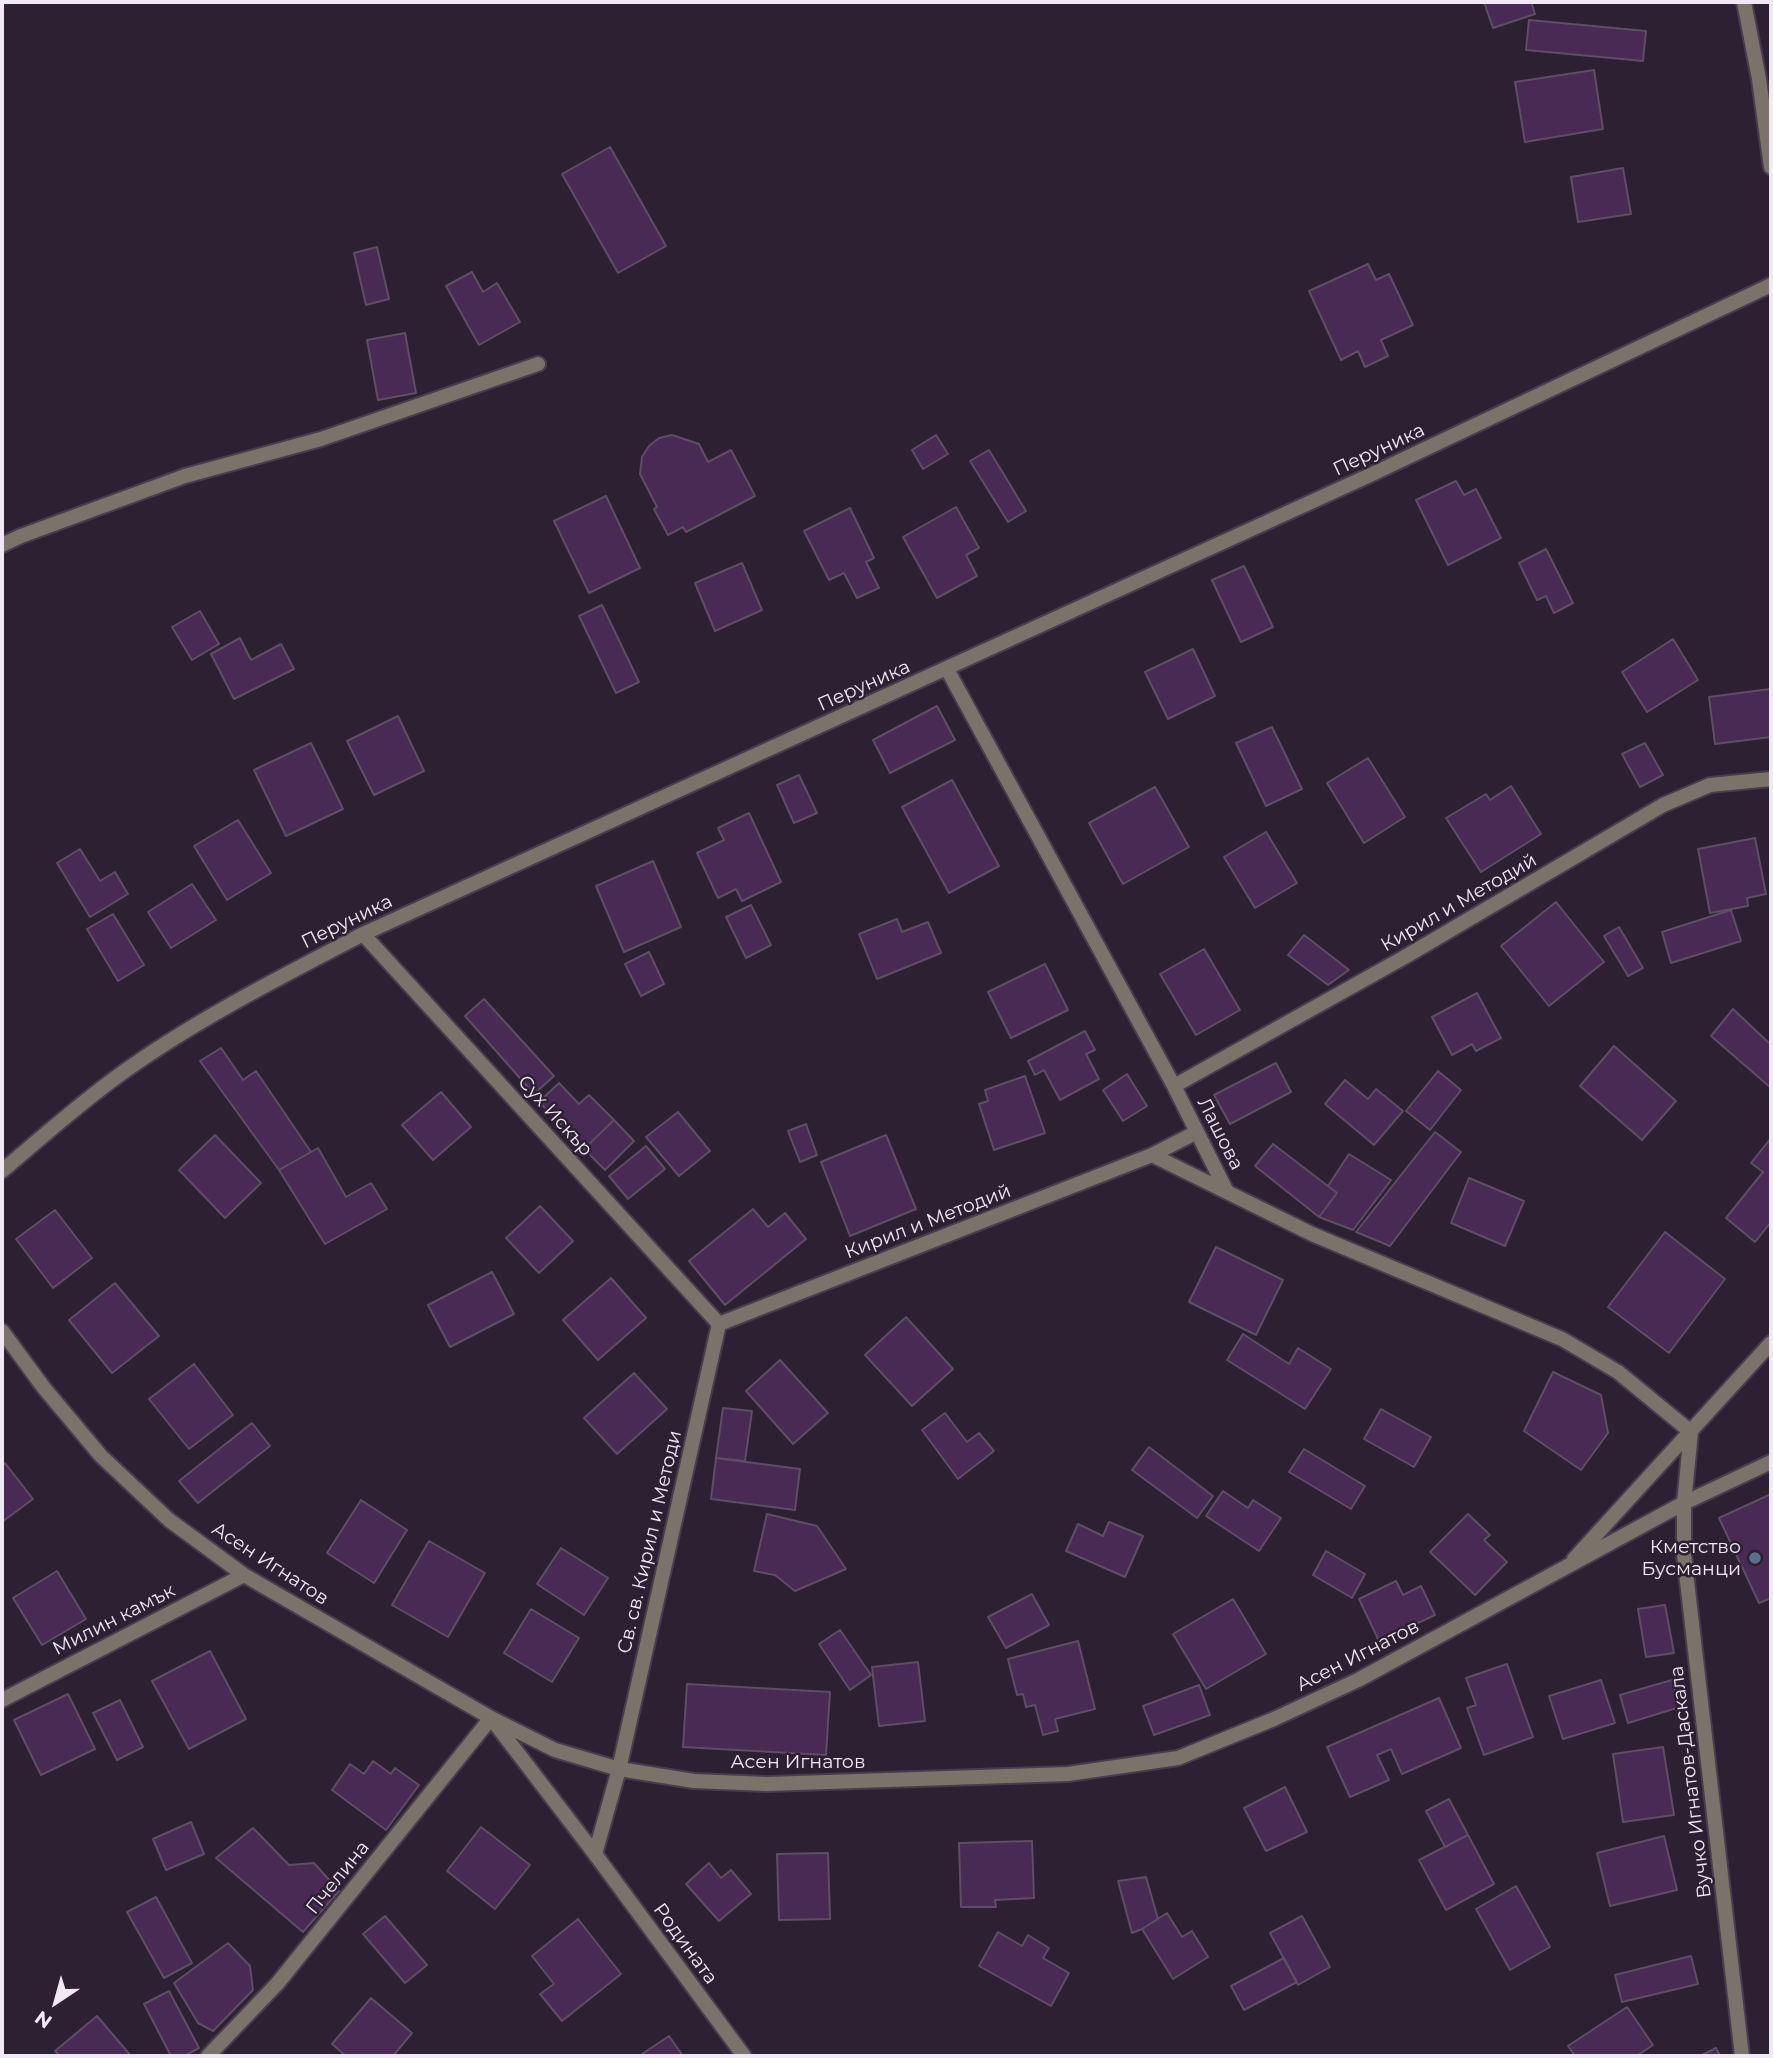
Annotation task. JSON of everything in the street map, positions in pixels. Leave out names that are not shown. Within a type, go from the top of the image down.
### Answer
[{"type":"street","points":[[1744,2],[1759,79],[1771,167]]},
{"type":"street","name":"Перуника","points":[[2,1171],[122,1073],[274,980],[363,934],[1368,476],[1771,285]]},
{"type":"street","points":[[2,545],[185,477],[321,439],[538,364]]},
{"type":"street","name":"Лашова","points":[[947,669],[1174,1086],[1227,1192],[1312,1234],[1562,1339],[1618,1373],[1691,1432]]},
{"type":"street","name":"Кирил и Методий","points":[[1174,1086],[1403,958],[1663,805],[1710,785],[1771,779]]},
{"type":"street","name":"Сух Искър","points":[[363,934],[719,1324]]},
{"type":"street","name":"Кирил и Методий","points":[[719,1324],[1152,1156],[1197,1132]]},
{"type":"street","points":[[1152,1156],[1227,1192]]},
{"type":"street","name":"Св. св. Кирил и Методи","points":[[619,1769],[719,1324]]},
{"type":"street","name":"Асен Игнатов","points":[[2,1331],[44,1388],[101,1456],[170,1520],[244,1575],[491,1718],[555,1750],[619,1769],[694,1781],[767,1784],[1068,1774],[1178,1758],[1274,1719],[1358,1680],[1684,1503],[1771,1462]]},
{"type":"street","points":[[1564,1569],[1771,1343]]},
{"type":"street","name":"Вучко Игнатов-Даскала","points":[[1691,1432],[1684,1503],[1684,1555],[1742,2056]]},
{"type":"street","name":"Милин камък","points":[[2,1700],[244,1575]]},
{"type":"street","name":"Родината","points":[[491,1718],[744,2056]]},
{"type":"street","name":"Пчелина","points":[[208,2056],[277,1984],[491,1718]]},
{"type":"street","points":[[595,1854],[619,1769]]},
{"type":"building","points":[[1484,2],[1531,2],[1535,14],[1493,28]]},
{"type":"building","points":[[1529,20],[1646,31],[1643,61],[1526,50]]},
{"type":"building","points":[[1594,70],[1603,129],[1525,142],[1515,82]]},
{"type":"building","points":[[610,147],[666,246],[618,273],[562,174]]},
{"type":"building","points":[[1623,168],[1631,214],[1578,222],[1571,177]]},
{"type":"building","points":[[377,247],[389,299],[366,305],[354,253]]},
{"type":"building","points":[[1368,264],[1376,280],[1389,274],[1413,325],[1381,340],[1388,356],[1365,367],[1358,351],[1341,360],[1309,291]]},
{"type":"building","points":[[472,272],[483,292],[497,283],[520,322],[479,345],[446,286]]},
{"type":"building","points":[[405,333],[416,393],[378,400],[367,340]]},
{"type":"building","points":[[672,435],[699,444],[708,462],[731,450],[755,496],[686,532],[683,527],[668,535],[640,474],[642,457],[649,446],[659,438]]},
{"type":"building","points":[[936,435],[948,454],[923,469],[912,450]]},
{"type":"building","points":[[989,450],[1026,511],[1008,522],[970,461]]},
{"type":"building","points":[[1456,481],[1464,495],[1476,489],[1501,538],[1448,565],[1416,500]]},
{"type":"building","points":[[606,496],[640,568],[589,593],[554,521]]},
{"type":"building","points":[[956,507],[979,548],[966,555],[977,576],[937,598],[903,537]]},
{"type":"building","points":[[850,508],[874,558],[866,562],[879,588],[857,598],[844,573],[829,580],[804,531]]},
{"type":"building","points":[[1546,549],[1573,603],[1554,613],[1546,596],[1537,600],[1519,563]]},
{"type":"building","points":[[742,563],[762,610],[715,631],[695,583]]},
{"type":"building","points":[[1244,566],[1273,627],[1241,642],[1212,580]]},
{"type":"building","points":[[602,605],[639,682],[616,693],[579,616]]},
{"type":"building","points":[[200,611],[219,644],[192,660],[172,627]]},
{"type":"building","points":[[240,638],[251,660],[281,644],[294,669],[234,699],[211,654]]},
{"type":"building","points":[[1673,639],[1698,680],[1647,712],[1622,672]]},
{"type":"building","points":[[1193,649],[1215,696],[1168,719],[1145,672]]},
{"type":"building","points":[[1770,689],[1771,737],[1715,744],[1709,697]]},
{"type":"building","points":[[937,706],[955,740],[890,773],[873,740]]},
{"type":"building","points":[[398,716],[424,771],[374,795],[347,741]]},
{"type":"building","points":[[1272,727],[1302,789],[1266,806],[1236,743]]},
{"type":"building","points":[[311,743],[343,809],[286,836],[254,770]]},
{"type":"building","points":[[1645,743],[1663,775],[1640,787],[1622,754]]},
{"type":"building","points":[[1368,758],[1405,817],[1364,843],[1327,783]]},
{"type":"building","points":[[799,775],[817,813],[794,823],[777,785]]},
{"type":"building","points":[[952,780],[999,866],[949,893],[902,807]]},
{"type":"building","points":[[1511,786],[1541,834],[1481,872],[1446,818],[1486,794],[1490,800]]},
{"type":"building","points":[[1155,787],[1189,847],[1123,884],[1089,823]]},
{"type":"building","points":[[749,813],[781,882],[742,901],[736,889],[718,898],[697,853],[724,840],[718,828]]},
{"type":"building","points":[[238,820],[271,873],[227,900],[194,846]]},
{"type":"building","points":[[1266,832],[1297,883],[1255,908],[1224,857]]},
{"type":"building","points":[[1755,838],[1766,894],[1747,898],[1748,906],[1710,913],[1698,849]]},
{"type":"building","points":[[80,849],[100,881],[115,872],[128,894],[90,917],[57,863]]},
{"type":"building","points":[[653,861],[681,927],[624,952],[596,886]]},
{"type":"building","points":[[192,884],[216,920],[171,948],[148,912]]},
{"type":"building","points":[[1556,902],[1604,962],[1549,1006],[1501,946]]},
{"type":"building","points":[[751,905],[771,945],[746,958],[726,917]]},
{"type":"building","points":[[1731,910],[1741,941],[1671,963],[1662,932]]},
{"type":"building","points":[[113,914],[144,965],[118,981],[87,929]]},
{"type":"building","points":[[897,919],[902,932],[928,922],[941,953],[877,979],[859,934]]},
{"type":"building","points":[[1619,927],[1643,968],[1628,976],[1604,936]]},
{"type":"building","points":[[1304,935],[1349,970],[1328,985],[1288,955]]},
{"type":"building","points":[[1204,949],[1240,1010],[1196,1035],[1160,974]]},
{"type":"building","points":[[649,952],[664,984],[641,996],[625,964]]},
{"type":"building","points":[[1045,964],[1068,1010],[1011,1038],[988,992]]},
{"type":"building","points":[[1477,993],[1501,1038],[1476,1051],[1472,1044],[1452,1055],[1432,1017]]},
{"type":"building","points":[[484,999],[554,1076],[534,1094],[465,1016]]},
{"type":"building","points":[[1733,1009],[1771,1045],[1771,1088],[1711,1036]]},
{"type":"building","points":[[1085,1031],[1095,1050],[1086,1054],[1099,1079],[1060,1100],[1044,1070],[1035,1075],[1028,1061]]},
{"type":"building","points":[[1614,1046],[1676,1101],[1642,1140],[1580,1086]]},
{"type":"building","points":[[221,1048],[243,1080],[256,1071],[311,1152],[279,1170],[200,1061]]},
{"type":"building","points":[[1276,1063],[1291,1092],[1230,1124],[1214,1095]]},
{"type":"building","points":[[1438,1071],[1461,1090],[1430,1130],[1406,1111]]},
{"type":"building","points":[[1127,1074],[1147,1106],[1123,1121],[1103,1090]]},
{"type":"building","points":[[1025,1076],[1045,1133],[994,1150],[979,1104],[988,1101],[985,1090]]},
{"type":"building","points":[[1345,1080],[1368,1099],[1376,1089],[1403,1111],[1374,1145],[1325,1104]]},
{"type":"building","points":[[559,1083],[579,1104],[589,1095],[614,1120],[584,1149],[539,1102]]},
{"type":"building","points":[[441,1092],[471,1127],[433,1160],[402,1125]]},
{"type":"building","points":[[678,1112],[710,1151],[679,1176],[646,1137]]},
{"type":"building","points":[[614,1120],[634,1141],[605,1170],[584,1149]]},
{"type":"building","points":[[806,1124],[817,1155],[800,1162],[788,1131]]},
{"type":"building","points":[[1435,1132],[1461,1152],[1390,1246],[1356,1232]]},
{"type":"building","points":[[215,1135],[261,1183],[225,1218],[179,1170]]},
{"type":"building","points":[[886,1135],[916,1209],[850,1236],[821,1162]]},
{"type":"building","points":[[1771,1138],[1771,1222],[1755,1242],[1726,1218],[1763,1172],[1751,1163]]},
{"type":"building","points":[[1273,1144],[1337,1193],[1319,1217],[1255,1166]]},
{"type":"building","points":[[646,1146],[665,1169],[628,1199],[609,1176]]},
{"type":"building","points":[[318,1148],[346,1197],[371,1183],[387,1209],[325,1244],[279,1170]]},
{"type":"building","points":[[1349,1154],[1391,1180],[1353,1230],[1319,1217],[1337,1193],[1328,1186]]},
{"type":"building","points":[[1469,1178],[1524,1201],[1505,1246],[1451,1223]]},
{"type":"building","points":[[540,1206],[573,1241],[539,1273],[506,1238]]},
{"type":"building","points":[[753,1209],[768,1227],[785,1213],[806,1239],[725,1305],[689,1261]]},
{"type":"building","points":[[55,1210],[92,1258],[53,1288],[16,1239]]},
{"type":"building","points":[[1665,1232],[1725,1279],[1669,1353],[1608,1307]]},
{"type":"building","points":[[1216,1247],[1283,1280],[1256,1335],[1189,1302]]},
{"type":"building","points":[[492,1272],[514,1314],[450,1347],[428,1305]]},
{"type":"building","points":[[611,1278],[646,1318],[598,1360],[563,1320]]},
{"type":"building","points":[[115,1283],[159,1336],[112,1373],[69,1320]]},
{"type":"building","points":[[906,1317],[953,1369],[912,1406],[865,1355]]},
{"type":"building","points":[[1243,1334],[1289,1364],[1298,1348],[1331,1369],[1305,1409],[1227,1360]]},
{"type":"building","points":[[780,1360],[828,1413],[793,1444],[746,1391]]},
{"type":"building","points":[[194,1364],[233,1415],[189,1449],[149,1399]]},
{"type":"building","points":[[1553,1372],[1601,1395],[1608,1433],[1581,1470],[1524,1431]]},
{"type":"building","points":[[634,1373],[667,1409],[617,1454],[584,1418]]},
{"type":"building","points":[[723,1408],[752,1411],[745,1461],[716,1458]]},
{"type":"building","points":[[1381,1409],[1431,1437],[1414,1467],[1364,1439]]},
{"type":"building","points":[[945,1413],[967,1442],[979,1433],[994,1451],[958,1479],[922,1430]]},
{"type":"building","points":[[252,1423],[270,1446],[198,1503],[179,1481]]},
{"type":"building","points":[[1149,1447],[1213,1496],[1197,1518],[1132,1470]]},
{"type":"building","points":[[1304,1449],[1365,1486],[1351,1509],[1289,1472]]},
{"type":"building","points":[[716,1458],[800,1469],[795,1510],[711,1499]]},
{"type":"building","points":[[5,1463],[33,1499],[2,1522],[2,1466]]},
{"type":"building","points":[[1223,1491],[1248,1508],[1253,1500],[1281,1518],[1259,1551],[1206,1516]]},
{"type":"building","name":"Кметство Бусманци","points":[[1771,1494],[1771,1598],[1759,1603],[1719,1518]]},
{"type":"building","points":[[361,1500],[407,1530],[374,1583],[327,1553]]},
{"type":"building","points":[[767,1514],[817,1526],[846,1569],[795,1591],[775,1575],[754,1571]]},
{"type":"building","points":[[1468,1514],[1490,1535],[1484,1540],[1507,1562],[1475,1595],[1430,1552]]},
{"type":"building","points":[[1109,1522],[1143,1536],[1125,1577],[1066,1551],[1078,1524],[1103,1536]]},
{"type":"building","points":[[429,1541],[485,1573],[448,1637],[392,1605]]},
{"type":"building","points":[[561,1548],[608,1578],[584,1615],[537,1584]]},
{"type":"building","points":[[1326,1551],[1365,1574],[1352,1598],[1313,1575]]},
{"type":"building","points":[[57,1571],[86,1619],[42,1645],[13,1598]]},
{"type":"building","points":[[1396,1581],[1403,1595],[1421,1586],[1435,1615],[1379,1641],[1359,1599]]},
{"type":"building","points":[[1032,1594],[1049,1625],[1006,1648],[988,1617]]},
{"type":"building","points":[[1233,1599],[1266,1654],[1206,1689],[1173,1634]]},
{"type":"building","points":[[1665,1605],[1674,1653],[1646,1657],[1638,1609]]},
{"type":"building","points":[[531,1609],[579,1638],[552,1682],[504,1653]]},
{"type":"building","points":[[840,1630],[871,1675],[850,1690],[819,1644]]},
{"type":"building","points":[[1078,1641],[1095,1709],[1055,1719],[1058,1731],[1043,1735],[1035,1705],[1026,1707],[1023,1694],[1017,1695],[1008,1659]]},
{"type":"building","points":[[210,1651],[246,1719],[189,1749],[152,1681]]},
{"type":"building","points":[[918,1662],[925,1721],[879,1726],[872,1667]]},
{"type":"building","points":[[1507,1664],[1533,1737],[1484,1755],[1467,1708],[1476,1705],[1466,1678]]},
{"type":"building","points":[[1601,1680],[1615,1723],[1563,1739],[1549,1696]]},
{"type":"building","points":[[1672,1680],[1680,1707],[1628,1723],[1620,1695]]},
{"type":"building","points":[[687,1684],[830,1692],[826,1755],[683,1747]]},
{"type":"building","points":[[1199,1685],[1210,1715],[1154,1735],[1143,1706]]},
{"type":"building","points":[[68,1694],[95,1749],[41,1775],[14,1720]]},
{"type":"building","points":[[1439,1698],[1461,1748],[1402,1774],[1391,1749],[1377,1755],[1389,1780],[1350,1797],[1327,1747]]},
{"type":"building","points":[[120,1700],[143,1747],[117,1760],[93,1713]]},
{"type":"building","points":[[1663,1747],[1674,1815],[1623,1822],[1613,1754]]},
{"type":"building","points":[[373,1761],[391,1774],[395,1768],[419,1785],[386,1830],[332,1790],[350,1764],[364,1774]]},
{"type":"building","points":[[1285,1787],[1307,1832],[1266,1851],[1244,1808]]},
{"type":"building","points":[[1449,1799],[1468,1835],[1445,1847],[1426,1811]]},
{"type":"building","points":[[191,1822],[204,1854],[166,1870],[153,1839]]},
{"type":"building","points":[[481,1827],[530,1865],[495,1909],[447,1871]]},
{"type":"building","points":[[253,1828],[289,1865],[314,1863],[339,1891],[303,1932],[216,1858]]},
{"type":"building","points":[[1468,1835],[1494,1884],[1446,1910],[1419,1860]]},
{"type":"building","points":[[1664,1836],[1677,1890],[1610,1906],[1597,1853]]},
{"type":"building","points":[[1032,1841],[1034,1898],[995,1900],[996,1907],[961,1907],[959,1843]]},
{"type":"building","points":[[828,1853],[830,1919],[779,1920],[777,1854]]},
{"type":"building","points":[[709,1863],[721,1878],[731,1870],[751,1894],[719,1921],[686,1884]]},
{"type":"building","points":[[1146,1877],[1158,1919],[1132,1933],[1118,1881]]},
{"type":"building","points":[[1516,1886],[1550,1947],[1510,1970],[1476,1909]]},
{"type":"building","points":[[156,1897],[192,1963],[164,1978],[127,1912]]},
{"type":"building","points":[[1167,1913],[1182,1937],[1192,1931],[1208,1957],[1173,1979],[1142,1929]]},
{"type":"building","points":[[385,1916],[427,1965],[405,1983],[363,1934]]},
{"type":"building","points":[[1302,1916],[1330,1967],[1298,1985],[1270,1933]]},
{"type":"building","points":[[578,1919],[621,1974],[562,2021],[540,1994],[554,1984],[532,1956]]},
{"type":"building","points":[[998,1932],[1022,1946],[1028,1935],[1049,1948],[1043,1958],[1069,1973],[1051,2006],[979,1966]]},
{"type":"building","points":[[228,1943],[250,1966],[253,1990],[213,2031],[198,2023],[174,1983]]},
{"type":"building","points":[[1691,1956],[1698,1984],[1622,2002],[1615,1975]]},
{"type":"building","points":[[1284,1958],[1297,1982],[1244,2010],[1231,1986]]},
{"type":"building","points":[[169,1991],[199,2048],[184,2056],[171,2056],[144,2004]]},
{"type":"building","points":[[371,1998],[412,2033],[393,2056],[346,2056],[332,2044]]},
{"type":"building","points":[[1627,2007],[1653,2045],[1639,2056],[1575,2056],[1568,2046]]},
{"type":"building","points":[[97,2016],[131,2056],[60,2056],[55,2051]]},
{"type":"building","points":[[669,2036],[683,2056],[639,2056]]},
{"type":"building","points":[[1716,2048],[1720,2056],[1700,2056]]},
{"type":"place","name":"Кметство Бусманци","points":[[1755,1558]]}]
